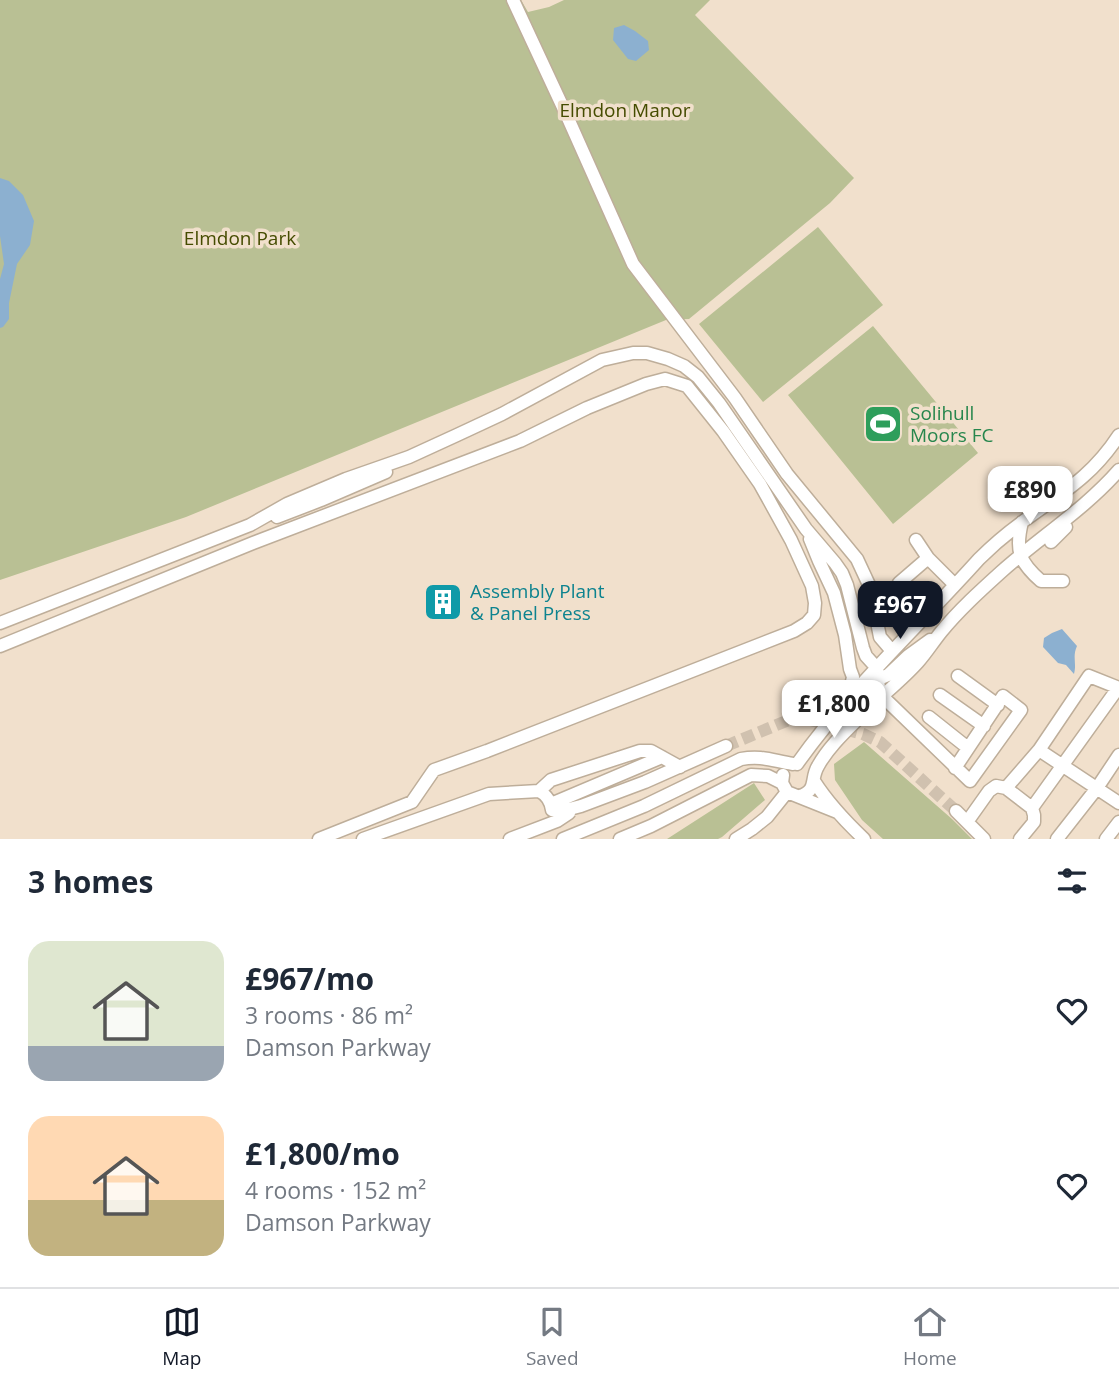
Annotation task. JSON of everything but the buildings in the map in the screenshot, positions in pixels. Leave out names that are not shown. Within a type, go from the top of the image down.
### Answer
[{"type":"street","points":[[513,0],[633,264],[735,398],[787,474],[857,559],[870,587],[880,637],[892,651]]},
{"type":"street","points":[[0,623],[250,525],[346,479],[409,457],[502,414],[602,360],[620,354],[647,353],[684,366],[698,377],[806,528],[842,573],[866,656],[878,673],[879,699],[955,768],[970,781],[1021,710],[1003,696],[955,768]]},
{"type":"street","points":[[0,646],[253,543],[520,441],[587,408],[646,384],[665,379],[687,386],[752,473],[791,540],[812,586],[814,615],[794,631],[434,770],[412,802],[319,839]]},
{"type":"street","points":[[878,673],[892,651],[978,559],[1001,538],[1073,486],[1101,459],[1119,435]]},
{"type":"street","points":[[800,796],[810,791],[817,767],[840,736],[902,679],[964,606],[1020,556],[1079,510],[1119,470]]},
{"type":"street","points":[[1051,542],[1079,510]]},
{"type":"street","points":[[1022,522],[1019,536],[1020,556],[1029,571],[1041,581],[1062,581]]},
{"type":"street","points":[[806,528],[834,593],[850,668],[858,680]]},
{"type":"street","points":[[916,540],[928,558],[955,586]]},
{"type":"street","points":[[899,583],[928,558]]},
{"type":"street","points":[[860,638],[876,619]]},
{"type":"street","points":[[736,839],[767,817],[784,787],[784,772],[795,764],[848,698],[858,680],[878,673],[888,675],[908,656],[939,634]]},
{"type":"street","points":[[957,676],[998,705]]},
{"type":"street","points":[[1006,788],[1039,750],[1089,676],[1118,688],[1032,808]]},
{"type":"street","points":[[940,695],[984,726]]},
{"type":"street","points":[[929,717],[968,748]]},
{"type":"street","points":[[363,839],[489,794],[540,791],[551,804],[552,810],[558,813],[726,747]]},
{"type":"street","points":[[1039,750],[1119,803]]},
{"type":"street","points":[[540,791],[551,780],[640,751],[651,751],[680,767]]},
{"type":"street","points":[[1057,839],[1119,755]]},
{"type":"street","points":[[556,821],[563,839],[644,806],[741,759],[754,756],[807,767],[837,812],[864,839]]},
{"type":"street","points":[[551,804],[662,757]]},
{"type":"street","points":[[620,839],[751,775],[768,776],[795,796],[837,812]]},
{"type":"street","points":[[967,822],[989,791],[996,786],[1006,788],[1032,808],[1034,815],[1034,822],[1020,839]]},
{"type":"street","points":[[680,789],[688,807]]},
{"type":"street","points":[[510,839],[556,821],[581,806]]},
{"type":"street","points":[[956,811],[984,839]]},
{"type":"street","points":[[1106,839],[1119,822]]},
{"type":"green space","name":"Elmdon Park","points":[[0,0],[521,0],[528,12],[564,0],[710,0],[695,15],[854,178],[830,203],[689,319],[666,320],[186,517],[0,580]]},
{"type":"green space","points":[[818,227],[883,305],[763,402],[699,324]]},
{"type":"green space","name":"Solihull Moors FC","points":[[873,326],[978,453],[893,524],[788,395]]},
{"type":"green space","points":[[864,742],[972,839],[883,839],[862,820],[835,780],[834,764]]},
{"type":"green space","points":[[754,783],[765,800],[722,837],[667,839]]},
{"type":"water","points":[[624,25],[648,41],[649,50],[636,61],[628,59],[613,40],[614,28]]},
{"type":"water","points":[[0,178],[9,181],[23,195],[34,221],[30,245],[17,264],[9,303],[9,319],[0,328],[0,279],[4,264],[0,236]]},
{"type":"water","points":[[1062,629],[1077,646],[1074,674],[1066,665],[1058,663],[1043,647],[1044,638]]},
{"type":"tunnel","points":[[726,746],[791,719],[807,719],[863,734],[880,742],[956,811]]},
{"type":"place","name":"Solihull Moors FC","points":[[883,424]]},
{"type":"place","name":"Assembly Plant & Panel Press","points":[[443,602]]},
{"type":"park label","name":"Elmdon Manor","points":[[625,110]]}]
